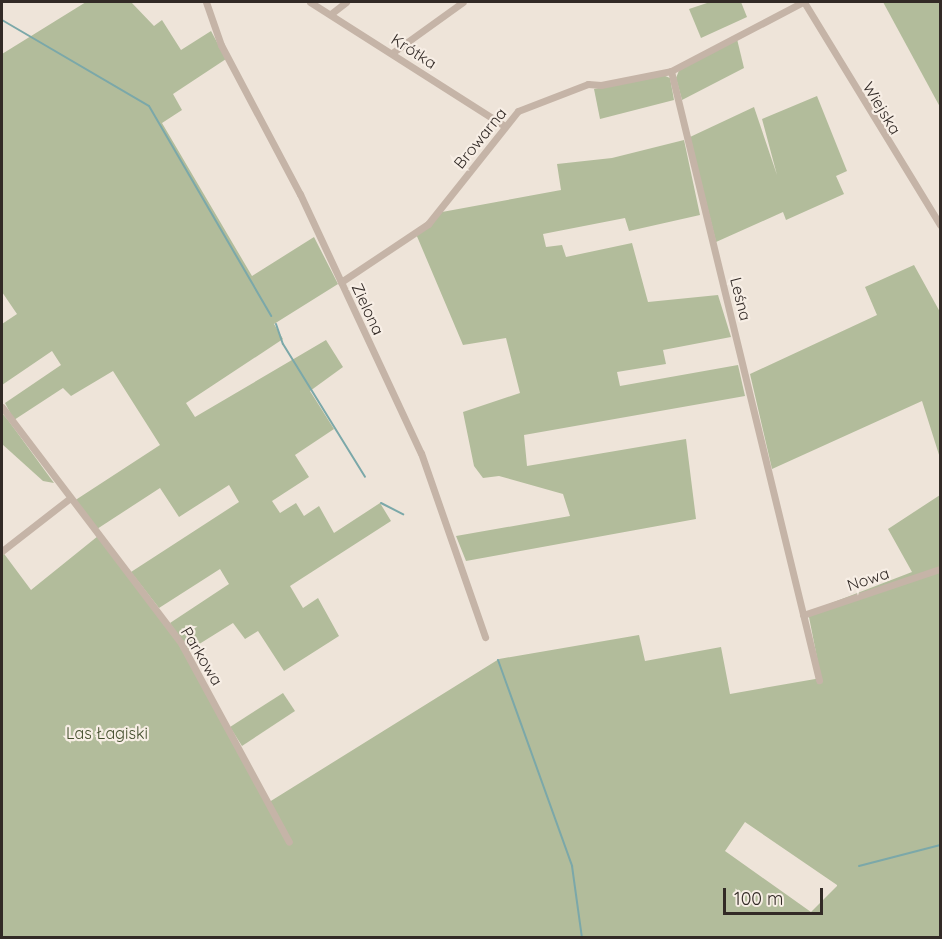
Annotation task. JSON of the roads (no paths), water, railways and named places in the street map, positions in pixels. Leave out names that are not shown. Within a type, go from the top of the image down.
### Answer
[{"type":"street","name":"Zielona","points":[[206,2],[221,45],[257,107],[421,453],[485,637]]},
{"type":"street","name":"Krótka","points":[[310,2],[332,13],[503,125]]},
{"type":"street","points":[[332,13],[346,2]]},
{"type":"street","points":[[392,53],[463,2]]},
{"type":"street","points":[[671,71],[803,2]]},
{"type":"street","name":"Wiejska","points":[[803,2],[940,225]]},
{"type":"street","name":"Browarna","points":[[341,282],[428,224],[503,125],[528,106],[588,84],[601,86],[671,71]]},
{"type":"street","name":"Leśna","points":[[671,71],[819,680]]},
{"type":"street","name":"Parkowa","points":[[2,407],[181,643],[289,843]]},
{"type":"street","points":[[2,551],[70,498]]},
{"type":"street","name":"Nowa","points":[[803,615],[940,569]]},
{"type":"waterway","points":[[2,20],[149,106],[271,316]]},
{"type":"waterway","points":[[276,324],[283,344],[365,477]]},
{"type":"waterway","points":[[381,503],[403,514]]},
{"type":"waterway","points":[[498,660],[572,866],[582,938]]},
{"type":"waterway","points":[[859,866],[940,845]]},
{"type":"park label","name":"Las Łagiski","points":[[107,733]]}]
